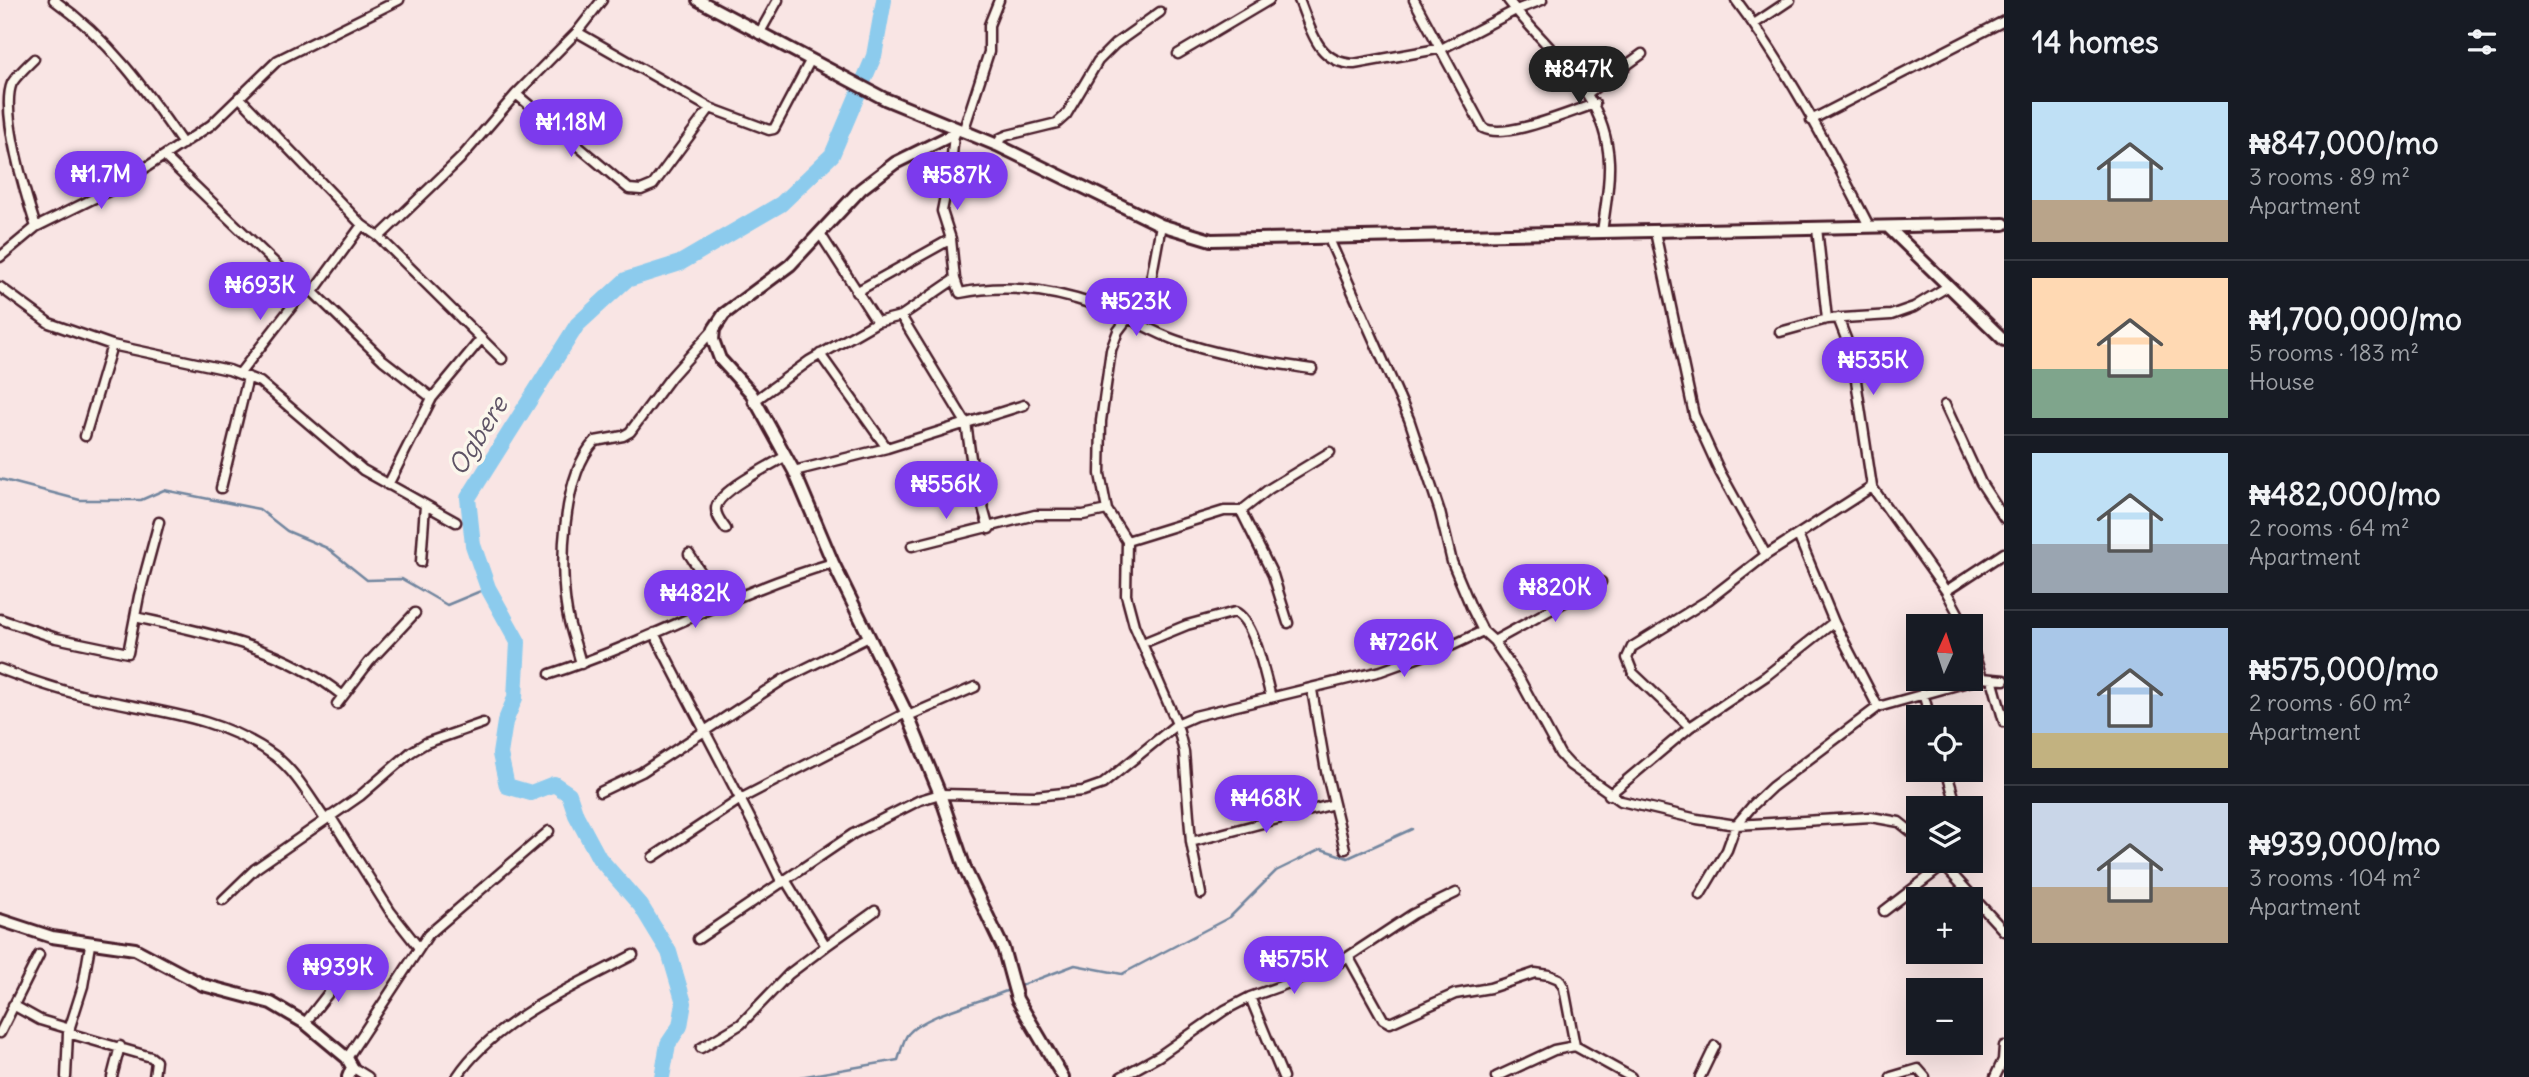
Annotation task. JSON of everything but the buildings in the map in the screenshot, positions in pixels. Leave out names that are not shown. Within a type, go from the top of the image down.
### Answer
[{"type":"street","points":[[54,0],[64,3],[111,48],[143,85],[183,144]]},
{"type":"street","points":[[0,257],[36,227],[113,189],[211,125],[278,60],[399,0]]},
{"type":"street","points":[[379,237],[460,159],[516,94],[577,32],[602,0]]},
{"type":"street","points":[[698,0],[885,99],[957,132],[997,145],[1161,225],[1210,240],[2004,224]]},
{"type":"street","points":[[759,34],[778,0]]},
{"type":"street","points":[[999,0],[989,25],[989,52],[957,132],[942,211],[951,239],[955,279],[960,293],[992,287],[1047,290],[1129,319],[1175,340],[1221,353],[1312,369]]},
{"type":"street","points":[[1178,54],[1269,0]]},
{"type":"street","points":[[1298,0],[1322,52],[1341,64],[1443,48],[1516,10],[1542,0]]},
{"type":"street","points":[[1414,0],[1443,48],[1483,128],[1492,132],[1514,129],[1595,104]]},
{"type":"street","points":[[1508,0],[1595,104],[1609,160],[1602,232]]},
{"type":"street","points":[[1736,0],[1754,24],[1869,226]]},
{"type":"street","points":[[1754,24],[1790,0]]},
{"type":"street","points":[[997,145],[1001,138],[1009,135],[1057,123],[1066,115],[1098,61],[1115,44],[1160,12]]},
{"type":"street","points":[[1811,121],[2004,21]]},
{"type":"street","points":[[577,32],[710,108],[772,130],[810,61]]},
{"type":"street","points":[[1588,93],[1642,54]]},
{"type":"street","points":[[34,59],[11,83],[6,97],[16,163],[36,227]]},
{"type":"street","points":[[516,94],[629,189],[641,190],[653,185],[710,108]]},
{"type":"street","points":[[239,97],[362,225],[379,237],[502,359]]},
{"type":"street","points":[[582,664],[567,614],[564,551],[567,517],[578,471],[595,441],[623,436],[630,432],[671,377],[724,314],[790,265],[821,235],[849,201],[884,170],[957,132]]},
{"type":"street","points":[[165,157],[383,360],[432,398]]},
{"type":"street","points":[[221,488],[244,375],[362,225]]},
{"type":"street","points":[[1161,225],[1152,282],[1140,305],[1118,331],[1111,350],[1101,421],[1100,474],[1107,510],[1127,541],[1126,594],[1134,625],[1177,724],[1184,752],[1191,842],[1201,894]]},
{"type":"street","points":[[1888,227],[2004,340]]},
{"type":"street","points":[[1817,228],[1828,319]]},
{"type":"street","points":[[1655,232],[1694,415],[1720,472],[1766,555]]},
{"type":"street","points":[[821,235],[877,322]]},
{"type":"street","points":[[856,292],[951,239]]},
{"type":"street","points":[[1329,239],[1409,419],[1440,512],[1452,562],[1483,631],[1494,641],[1531,698],[1560,754],[1570,765],[1609,795],[1633,804],[1736,825],[1871,817],[1899,822],[1906,828]]},
{"type":"street","points":[[753,402],[820,354],[877,322],[901,316],[955,279]]},
{"type":"street","points":[[0,287],[49,323],[112,345],[244,375],[274,391],[349,460],[456,522]]},
{"type":"street","points":[[1780,332],[1828,319],[1891,315],[1914,307],[1947,287]]},
{"type":"street","points":[[901,316],[966,423],[973,472],[989,529]]},
{"type":"street","points":[[1838,318],[1852,354],[1872,487],[1946,591],[1958,614]]},
{"type":"street","points":[[714,329],[716,351],[751,393],[753,402],[794,471],[832,563],[907,715],[940,794],[966,871],[1003,948],[1017,999],[1063,1077]]},
{"type":"street","points":[[388,485],[432,398],[481,339]]},
{"type":"street","points":[[85,436],[112,345]]},
{"type":"street","points":[[820,354],[887,448]]},
{"type":"street","points":[[794,471],[887,448],[1024,405]]},
{"type":"street","points":[[1945,405],[1981,482],[2004,518]]},
{"type":"street","points":[[1127,541],[1224,512],[1241,511],[1269,489],[1330,452]]},
{"type":"street","points":[[726,529],[717,516],[716,507],[719,500],[741,482],[786,456]]},
{"type":"street","points":[[1690,727],[1633,673],[1627,658],[1632,647],[1708,600],[1766,555],[1872,487]]},
{"type":"street","points":[[421,562],[425,505]]},
{"type":"street","points":[[912,546],[948,535],[989,529],[1035,515],[1083,515],[1107,510]]},
{"type":"street","points":[[1241,511],[1273,575],[1288,623]]},
{"type":"street","points":[[0,619],[56,638],[124,654],[130,649],[135,617],[159,522]]},
{"type":"street","points":[[1798,536],[1834,622],[1878,708]]},
{"type":"street","points":[[1946,591],[2004,553]]},
{"type":"street","points":[[688,554],[722,603]]},
{"type":"street","points":[[551,674],[582,664],[782,577],[832,563]]},
{"type":"street","points":[[1494,641],[1601,582]]},
{"type":"street","points":[[1143,643],[1187,625],[1235,612],[1246,622],[1271,697]]},
{"type":"street","points":[[135,617],[235,640],[304,670],[340,700],[369,662],[415,613]]},
{"type":"street","points":[[1609,795],[1690,727],[1766,676],[1834,622]]},
{"type":"street","points":[[698,939],[853,834],[920,800],[940,794],[1035,796],[1083,791],[1103,784],[1177,724],[1216,709],[1312,690],[1419,659],[1483,631]]},
{"type":"street","points":[[654,633],[784,882],[826,946]]},
{"type":"street","points":[[600,792],[642,772],[772,685],[869,637]]},
{"type":"street","points":[[0,669],[84,696],[194,717],[222,726],[276,756],[328,818],[390,911],[419,948]]},
{"type":"street","points":[[1983,670],[2004,722]]},
{"type":"street","points":[[1700,895],[1727,850],[1736,825],[1772,787],[1878,708],[1923,693],[1987,679],[2004,680]]},
{"type":"street","points":[[653,857],[742,798],[907,715],[975,687]]},
{"type":"street","points":[[1312,690],[1345,849]]},
{"type":"street","points":[[1923,693],[1926,705]]},
{"type":"street","points":[[223,900],[255,869],[369,789],[411,752],[426,743],[483,723]]},
{"type":"street","points":[[1191,842],[1334,804]]},
{"type":"street","points":[[349,1067],[419,948],[441,921],[549,831]]},
{"type":"street","points":[[1884,911],[1930,873]]},
{"type":"street","points":[[1951,873],[2004,931]]},
{"type":"street","points":[[1121,1077],[1250,997],[1331,968],[1413,914],[1456,893]]},
{"type":"street","points":[[701,1048],[741,1024],[789,974],[875,911]]},
{"type":"street","points":[[0,920],[25,930],[90,945],[135,949],[203,985],[271,1003],[304,1023],[349,1067],[368,1077]]},
{"type":"street","points":[[66,1077],[69,1031],[83,986],[90,945]]},
{"type":"street","points":[[457,1077],[483,1045],[499,1033],[573,986],[633,954]]},
{"type":"street","points":[[1,1028],[39,955]]},
{"type":"street","points":[[1349,958],[1383,1019],[1390,1023],[1455,994],[1490,988],[1535,974],[1549,975],[1559,979],[1564,988],[1575,1046]]},
{"type":"street","points":[[304,1023],[348,968]]},
{"type":"street","points":[[1250,997],[1283,1077]]},
{"type":"street","points":[[13,1005],[40,1020],[69,1031],[151,1057],[156,1062],[154,1077]]},
{"type":"street","points":[[112,1077],[120,1046]]},
{"type":"street","points":[[1496,1077],[1554,1050],[1575,1046],[1631,1077]]},
{"type":"street","points":[[1700,1077],[1715,1046]]},
{"type":"street","points":[[1995,1077],[2003,1060],[2004,1046]]},
{"type":"street","points":[[1891,1077],[1914,1069],[1918,1069],[1925,1077]]},
{"type":"waterway","name":"Ogbere","points":[[662,1077],[668,1044],[680,1026],[684,1003],[669,952],[641,906],[599,858],[576,815],[569,794],[554,784],[531,793],[507,786],[500,754],[505,722],[515,698],[518,642],[488,588],[473,545],[468,498],[577,325],[626,280],[680,263],[781,204],[832,155],[874,56],[884,0]]},
{"type":"waterway","points":[[0,479],[80,500],[141,500],[164,490],[259,509],[287,531],[327,548],[367,580],[402,579],[447,605],[488,588]]},
{"type":"waterway","points":[[1017,987],[1075,965],[1122,974],[1230,917],[1276,871],[1321,849],[1348,858],[1412,829]]},
{"type":"waterway","points":[[800,1077],[898,1060],[906,1036],[916,1027],[941,1014],[1011,989]]}]
